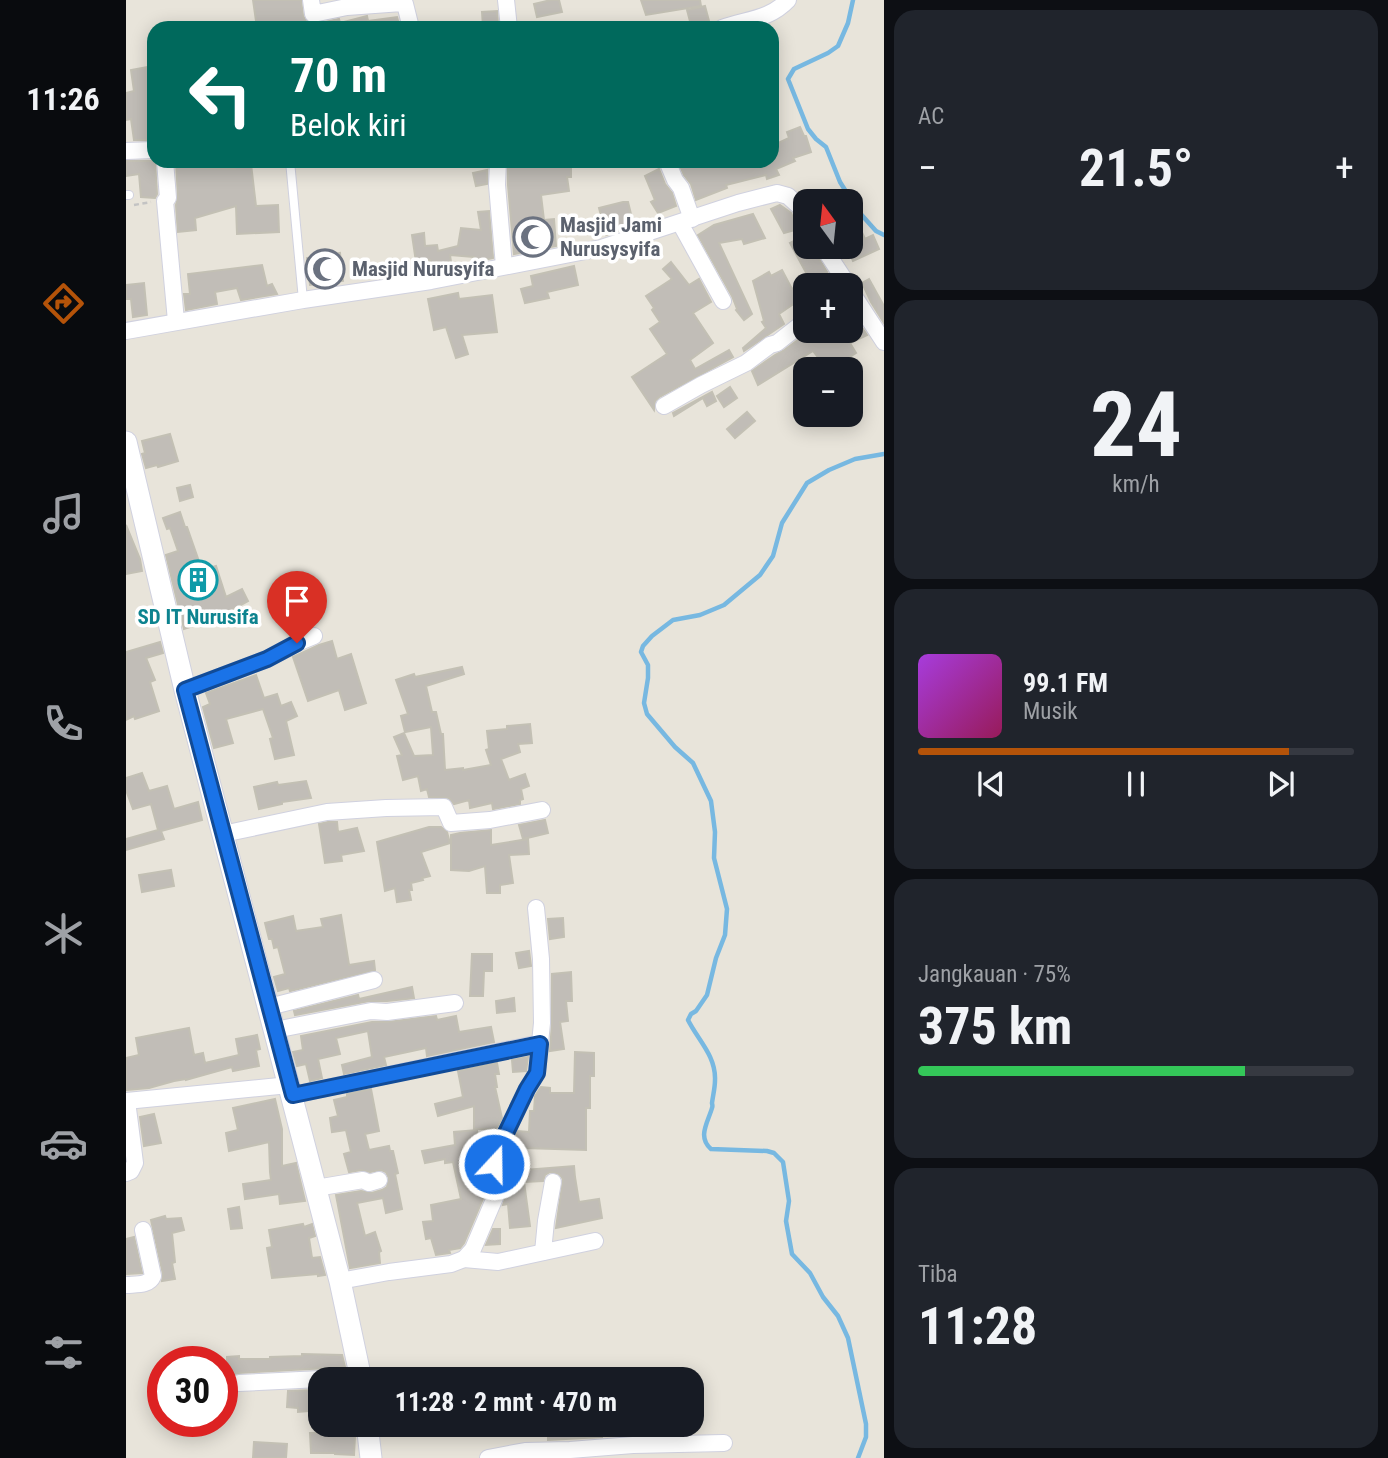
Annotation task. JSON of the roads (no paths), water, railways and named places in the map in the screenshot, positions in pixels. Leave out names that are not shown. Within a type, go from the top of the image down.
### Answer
[{"type":"main road","points":[[126,442],[185,690],[340,1281],[359,1367]]},
{"type":"main road","points":[[368,1437],[370,1458]]},
{"type":"street","points":[[311,0],[313,14],[347,7],[402,3],[405,4],[409,21]]},
{"type":"street","points":[[505,21],[506,0]]},
{"type":"street","points":[[742,21],[778,10],[788,0]]},
{"type":"street","points":[[126,151],[147,150]]},
{"type":"street","points":[[166,168],[168,198],[165,201],[176,321]]},
{"type":"street","points":[[498,168],[504,266]]},
{"type":"street","points":[[670,168],[681,188],[686,221],[723,301]]},
{"type":"street","points":[[126,331],[303,299],[432,281],[601,248],[777,193],[793,201]]},
{"type":"street","points":[[863,306],[878,324],[884,342]]},
{"type":"street","points":[[664,406],[746,363],[793,330]]},
{"type":"street","points":[[185,690],[267,659],[314,636]]},
{"type":"street","points":[[223,834],[339,811],[444,807],[451,823],[490,820],[542,810]]},
{"type":"street","points":[[340,1281],[452,1264],[464,1259],[480,1237],[496,1195],[498,1178],[493,1155],[537,1073],[542,1023],[541,959],[536,908]]},
{"type":"street","points":[[269,1007],[374,980]]},
{"type":"street","points":[[275,1030],[371,1011],[387,1012],[455,1003]]},
{"type":"street","points":[[126,1173],[131,1171],[135,1163],[126,1101],[291,1090],[540,1044]]},
{"type":"street","points":[[316,1188],[379,1180]]},
{"type":"street","points":[[543,1252],[545,1221],[553,1182]]},
{"type":"street","points":[[126,1285],[147,1283],[153,1276],[143,1230]]},
{"type":"street","points":[[464,1259],[498,1262],[595,1241]]},
{"type":"street","points":[[239,1384],[308,1381]]},
{"type":"street","points":[[488,1458],[525,1451],[724,1443]]},
{"type":"lane","points":[[290,168],[303,299]]},
{"type":"waterway","points":[[853,0],[848,23],[838,46],[794,69],[788,79],[808,129],[826,147],[840,182],[859,212],[876,231],[884,235]]},
{"type":"waterway","points":[[858,1458],[866,1437],[866,1424],[848,1338],[838,1316],[823,1297],[810,1273],[792,1254],[786,1221],[789,1201],[783,1162],[774,1153],[767,1151],[711,1149],[705,1140],[705,1129],[712,1107],[715,1071],[710,1056],[688,1020],[707,995],[725,935],[727,909],[714,858],[715,832],[711,801],[693,763],[675,747],[647,714],[644,703],[648,665],[641,652],[652,636],[673,620],[700,615],[724,605],[760,575],[773,556],[782,523],[807,483],[855,459],[884,454]]},
{"type":"place","name":"Masjid Jami Nurusysyifa","points":[[533,237]]},
{"type":"place","name":"Masjid Nurusyifa","points":[[325,269]]},
{"type":"place","name":"SD IT Nurusifa","points":[[198,580]]}]
